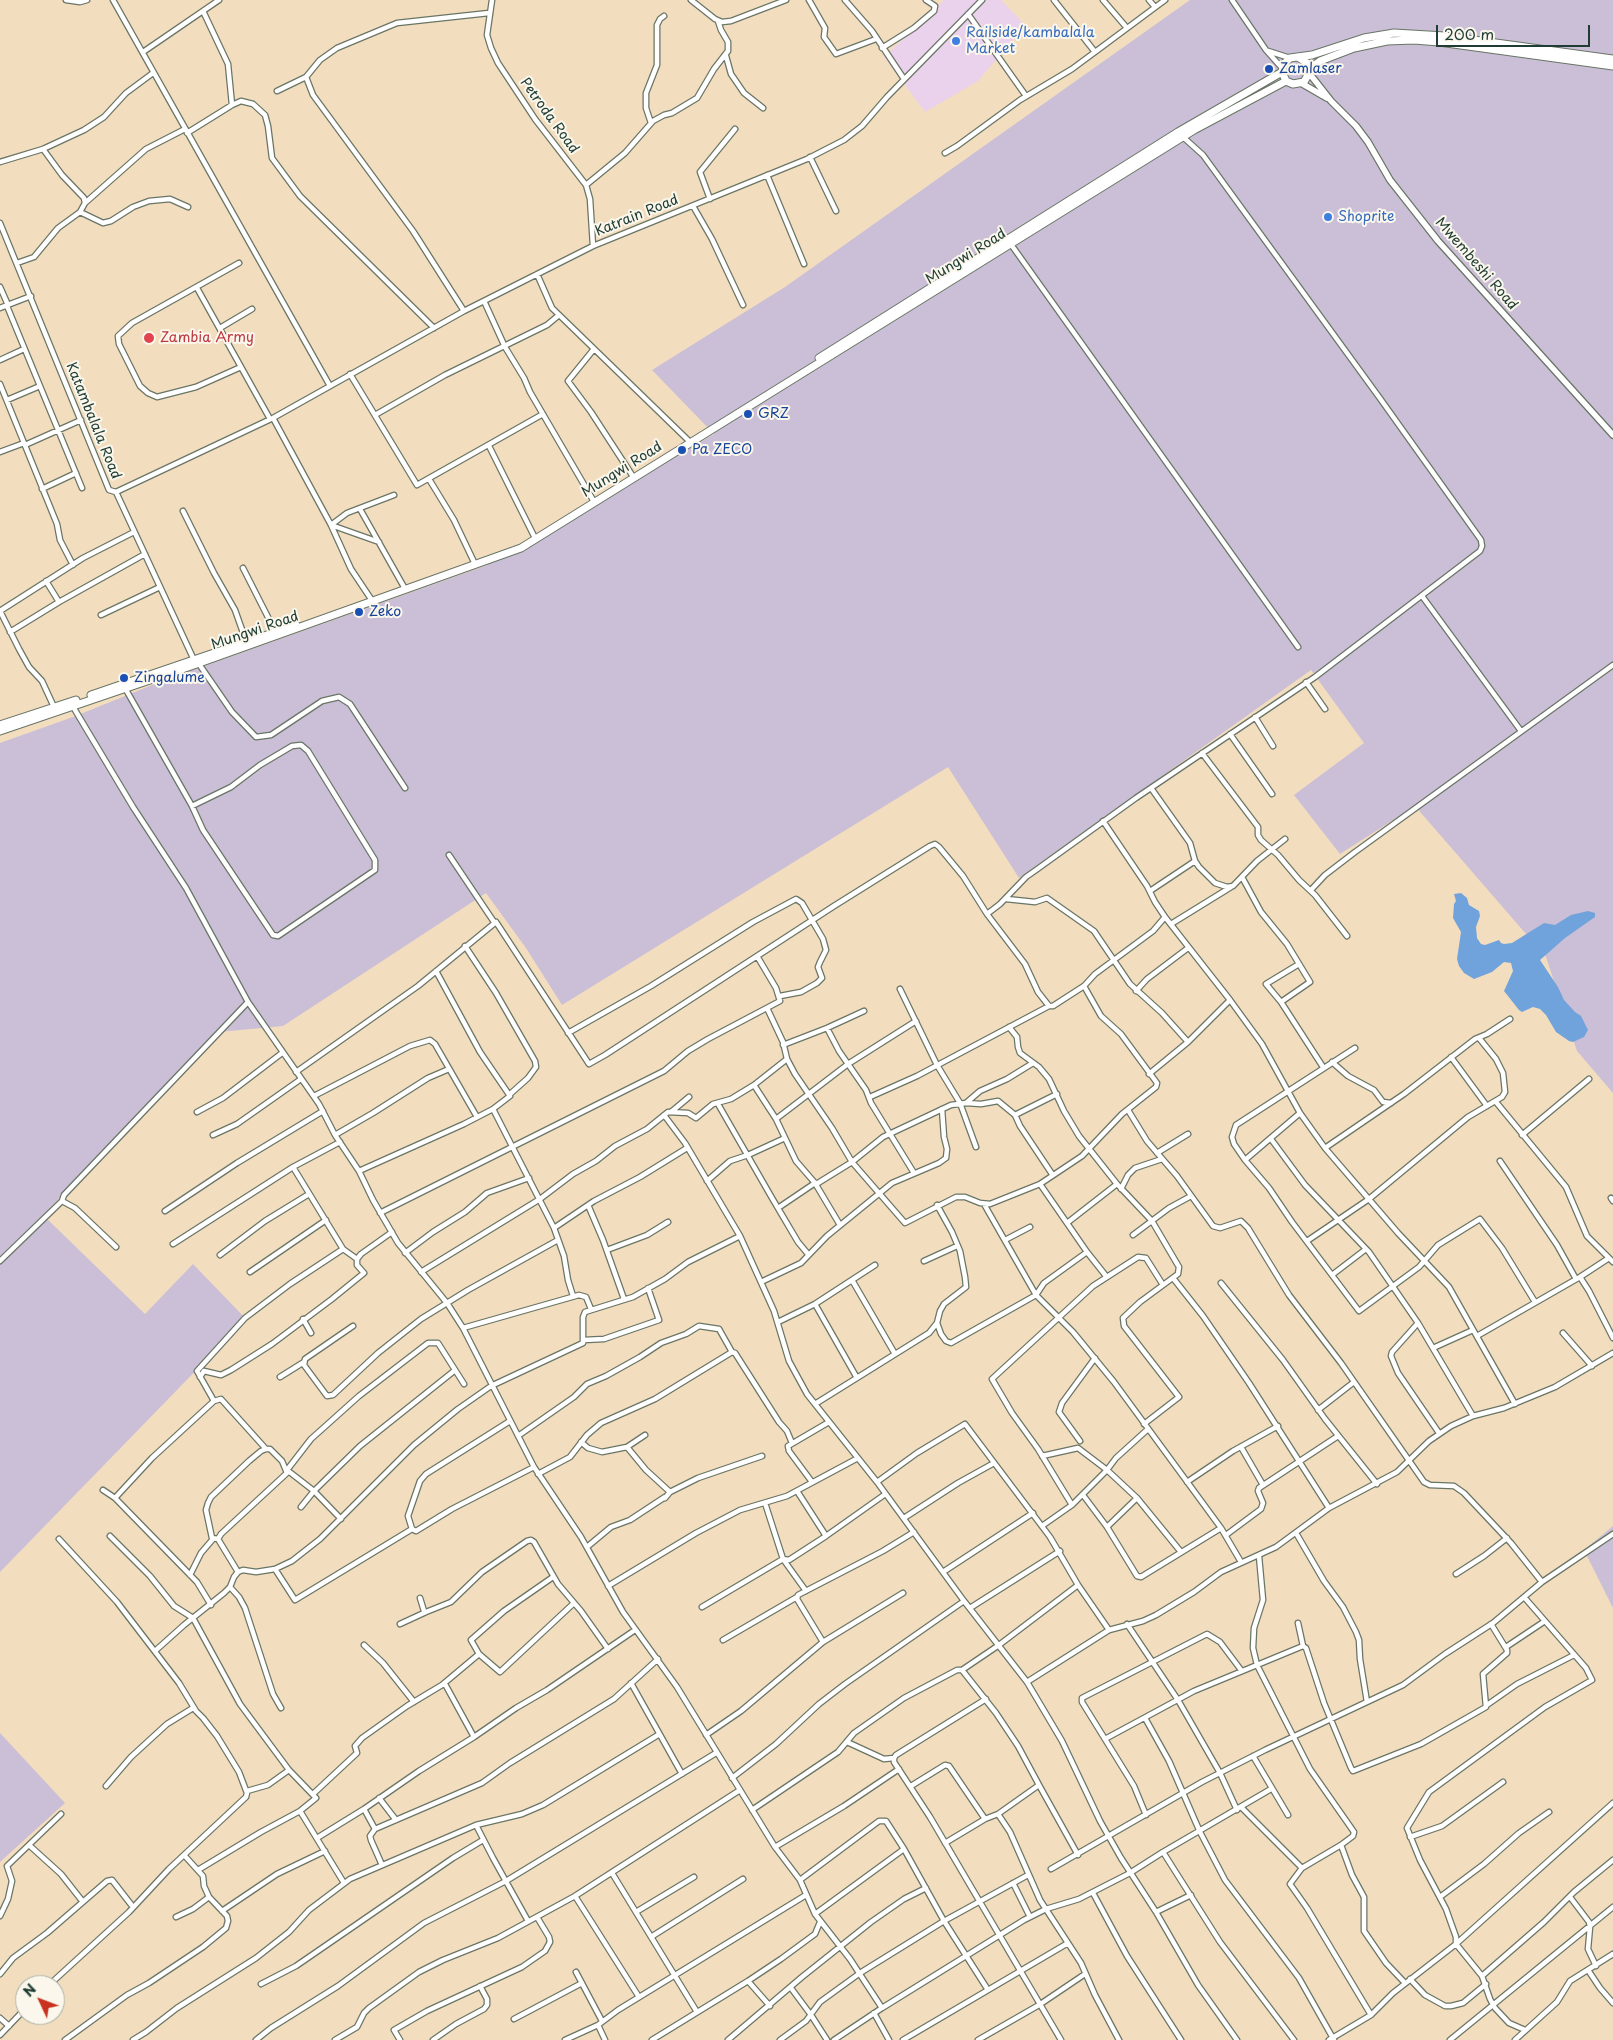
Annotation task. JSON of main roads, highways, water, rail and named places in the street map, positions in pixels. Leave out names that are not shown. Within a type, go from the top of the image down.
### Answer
[{"type":"main road","points":[[1613,59],[1527,50],[1427,41],[1386,41],[1373,43],[1320,61],[1309,71],[1306,79],[1301,83],[1293,84],[1286,80],[1282,70],[1290,58],[1318,53],[1364,38],[1394,33],[1437,35],[1527,50],[1613,66]]},
{"type":"main road","points":[[1298,57],[1304,60],[1309,71]]},
{"type":"main road","name":"Mungwi Road","points":[[0,726],[196,662],[521,548],[1009,242],[1178,132],[1282,70]]},
{"type":"main road","name":"Mungwi Road","points":[[0,726],[125,688],[246,641],[404,588],[509,550],[632,476],[1009,242],[1183,137],[1286,80]]},
{"type":"water","points":[[1461,893],[1467,898],[1469,905],[1479,911],[1480,916],[1476,927],[1477,938],[1481,944],[1485,945],[1499,940],[1504,944],[1512,943],[1544,923],[1555,925],[1571,915],[1588,911],[1595,913],[1595,917],[1565,938],[1540,960],[1558,987],[1564,1000],[1581,1016],[1588,1030],[1584,1037],[1573,1042],[1569,1041],[1556,1032],[1540,1009],[1533,1007],[1522,1012],[1519,1010],[1504,991],[1513,971],[1511,963],[1504,962],[1492,972],[1474,979],[1464,973],[1457,959],[1461,932],[1453,918],[1456,901],[1454,894]]},
{"type":"place","name":"Railside/kambalala Market","points":[[956,41]]},
{"type":"place","name":"Zamlaser","points":[[1269,69]]},
{"type":"place","name":"Shoprite","points":[[1328,217]]},
{"type":"place","name":"Zambia Army","points":[[149,338]]},
{"type":"place","name":"GRZ","points":[[748,414]]},
{"type":"place","name":"Pa ZECO","points":[[682,450]]},
{"type":"place","name":"Zeko","points":[[359,612]]},
{"type":"place","name":"Zingalume","points":[[124,678]]}]
